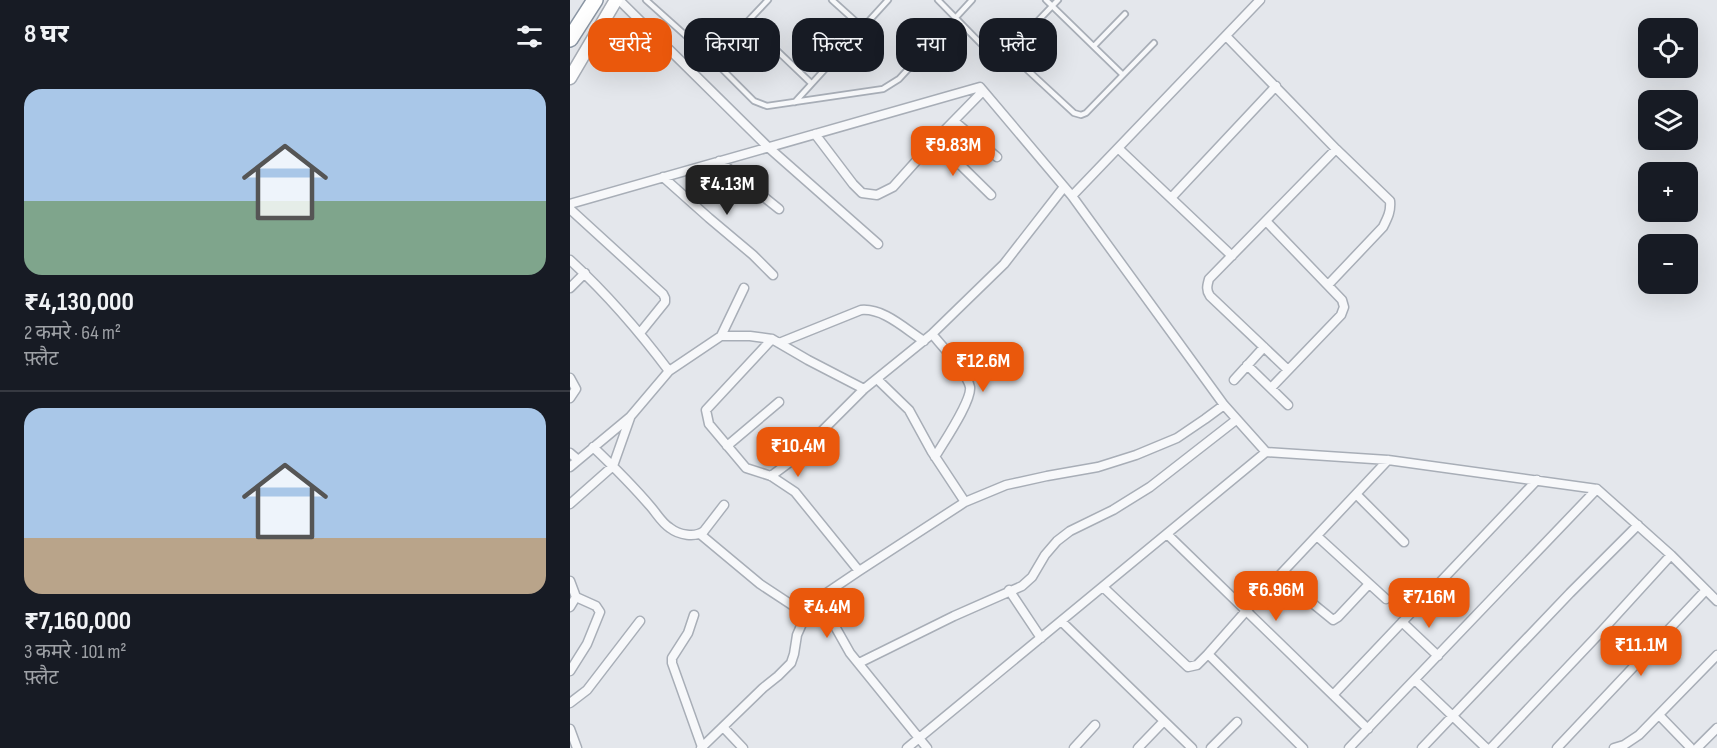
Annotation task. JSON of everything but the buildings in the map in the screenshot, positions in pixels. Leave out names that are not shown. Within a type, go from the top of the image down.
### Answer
[{"type":"highway","points":[[570,39],[595,0]]},
{"type":"street","points":[[570,78],[617,0],[768,147],[878,244]]},
{"type":"street","points":[[1072,196],[1260,0]]},
{"type":"street","points":[[1226,36],[1390,201],[1391,208],[1383,227],[1328,285]]},
{"type":"street","points":[[1171,198],[1276,86]]},
{"type":"street","points":[[570,204],[980,87],[1072,196],[1224,405],[1266,452],[1388,460],[1597,489],[1717,600]]},
{"type":"street","points":[[815,134],[862,193],[877,195],[893,187],[983,91]]},
{"type":"street","points":[[954,121],[997,157]]},
{"type":"street","points":[[935,140],[990,195]]},
{"type":"street","points":[[1118,148],[1232,256]]},
{"type":"street","points":[[1288,370],[1210,296],[1207,290],[1209,279],[1336,148]]},
{"type":"street","points":[[719,161],[779,209]]},
{"type":"street","points":[[663,177],[773,275]]},
{"type":"street","points":[[771,476],[794,459],[864,389],[932,334],[1004,264],[1064,187]]},
{"type":"street","points":[[570,209],[663,294],[664,302],[640,333]]},
{"type":"street","points":[[1266,221],[1342,300],[1344,307],[1341,315],[1271,388]]},
{"type":"street","points":[[570,260],[585,273],[640,333],[669,371]]},
{"type":"street","points":[[570,288],[585,273]]},
{"type":"street","points":[[570,467],[573,456],[593,447],[630,417],[669,371],[721,336],[744,288]]},
{"type":"street","points":[[859,571],[795,492],[771,476],[746,468],[709,424],[706,410],[776,341],[861,309],[881,313],[924,341]]},
{"type":"street","points":[[932,334],[965,376],[970,389],[968,400],[935,457]]},
{"type":"street","points":[[721,336],[750,336],[776,341],[864,389]]},
{"type":"street","points":[[1234,380],[1264,347]]},
{"type":"street","points":[[1247,365],[1288,405]]},
{"type":"street","points":[[570,378],[576,389],[570,398]]},
{"type":"street","points":[[878,379],[909,410],[935,457],[965,502]]},
{"type":"street","points":[[727,446],[779,402]]},
{"type":"street","points":[[694,615],[688,633],[672,658],[672,663],[701,747],[790,663],[798,634],[819,598],[859,571],[965,502],[1006,485],[1098,467],[1136,455],[1177,438],[1224,405]]},
{"type":"street","points":[[570,504],[613,466],[630,417]]},
{"type":"street","points":[[859,663],[1009,590],[1022,586],[1032,577],[1045,555],[1057,541],[1070,531],[1113,510],[1150,487],[1236,420]]},
{"type":"street","points":[[593,447],[668,527],[677,533],[700,534],[724,505]]},
{"type":"street","points":[[907,748],[1266,452]]},
{"type":"street","points":[[1103,587],[1188,667],[1197,665],[1388,460]]},
{"type":"street","points":[[1333,695],[1537,480]]},
{"type":"street","points":[[1348,748],[1597,489]]},
{"type":"street","points":[[1356,494],[1404,542]]},
{"type":"street","points":[[1422,748],[1638,525]]},
{"type":"street","points":[[700,534],[760,584],[807,615]]},
{"type":"street","points":[[1167,534],[1368,729]]},
{"type":"street","points":[[1317,536],[1386,599]]},
{"type":"street","points":[[1491,748],[1671,555]]},
{"type":"street","points":[[1279,576],[1333,620],[1338,618],[1369,584]]},
{"type":"street","points":[[570,581],[576,597],[596,606],[600,612],[587,644],[570,671]]},
{"type":"street","points":[[1009,590],[1041,638]]},
{"type":"street","points":[[1557,748],[1706,590]]},
{"type":"street","points":[[570,607],[576,597]]},
{"type":"street","points":[[819,598],[850,653],[927,748]]},
{"type":"street","points":[[570,703],[587,690],[640,621]]},
{"type":"street","points":[[1061,621],[1192,748]]},
{"type":"street","points":[[1402,622],[1438,656]]},
{"type":"street","points":[[1208,654],[1304,748]]},
{"type":"street","points":[[1618,748],[1632,740],[1659,715],[1717,655]]},
{"type":"street","points":[[1414,680],[1486,748]]},
{"type":"street","points":[[1659,715],[1690,748]]},
{"type":"street","points":[[1138,748],[1164,721]]},
{"type":"street","points":[[1211,748],[1237,722]]},
{"type":"street","points":[[1074,748],[1095,725]]},
{"type":"street","points":[[723,727],[742,748]]},
{"type":"street","points":[[1697,748],[1717,728]]},
{"type":"street","points":[[570,729],[577,748]]},
{"type":"lane","points":[[646,0],[684,34]]},
{"type":"lane","points":[[751,18],[768,0]]},
{"type":"lane","points":[[832,0],[852,18]]},
{"type":"lane","points":[[872,18],[888,0]]},
{"type":"lane","points":[[938,0],[955,18],[972,0]]},
{"type":"lane","points":[[1046,0],[1124,75]]},
{"type":"lane","points":[[1041,18],[1058,0]]},
{"type":"lane","points":[[1094,46],[1125,14]]},
{"type":"lane","points":[[967,30],[979,41]]},
{"type":"lane","points":[[1030,72],[1074,113],[1081,115],[1086,113],[1154,43]]},
{"type":"lane","points":[[780,53],[812,83]]},
{"type":"lane","points":[[725,72],[754,101],[767,106],[874,90],[892,85],[905,72]]},
{"type":"lane","points":[[794,102],[822,72]]}]
